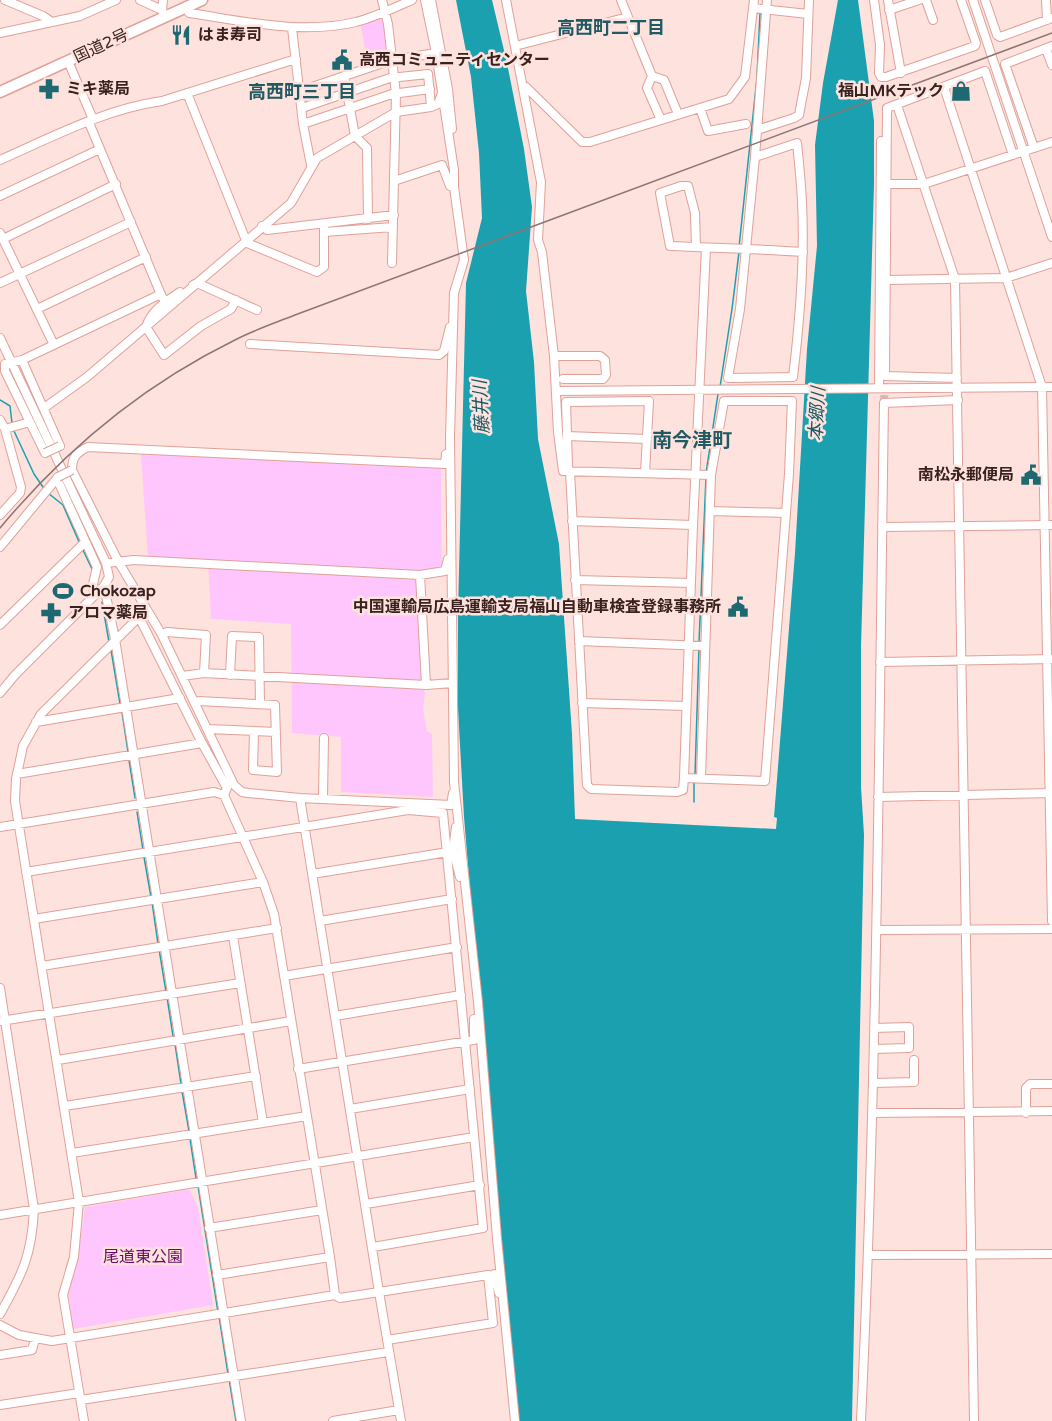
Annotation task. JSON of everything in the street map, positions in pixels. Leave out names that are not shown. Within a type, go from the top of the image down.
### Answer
[{"type":"highway","name":"国道2号","points":[[0,92],[163,13],[202,0]]},
{"type":"street","points":[[5,0],[52,22]]},
{"type":"street","points":[[0,33],[80,16],[116,0]]},
{"type":"street","points":[[140,0],[163,13],[163,0]]},
{"type":"street","points":[[382,0],[396,94],[392,263]]},
{"type":"street","points":[[186,7],[189,13],[292,28],[319,28],[357,22],[412,0]]},
{"type":"street","points":[[44,408],[87,377],[291,202],[317,158],[396,112],[438,104],[445,91],[425,0]]},
{"type":"street","points":[[387,1340],[493,1323],[491,1275],[498,1251],[478,1002],[454,783],[450,437],[453,293],[464,260],[445,91],[431,0]]},
{"type":"street","points":[[506,0],[541,182],[537,240],[542,252],[554,356],[558,432],[563,471],[711,475]]},
{"type":"street","points":[[621,0],[652,76],[647,88],[661,120]]},
{"type":"street","points":[[755,157],[797,143],[803,252],[800,318],[793,377],[728,378],[740,309],[755,157],[758,130],[767,0]]},
{"type":"street","points":[[758,130],[799,115],[806,78],[809,0]]},
{"type":"street","points":[[874,0],[880,45],[879,73],[881,77],[901,73],[975,46],[976,43],[961,0]]},
{"type":"street","points":[[888,0],[901,73]]},
{"type":"street","points":[[889,10],[919,0]]},
{"type":"street","points":[[926,0],[933,20]]},
{"type":"street","points":[[973,0],[1052,237]]},
{"type":"street","points":[[985,0],[997,35],[1000,37],[1049,19],[1046,0]]},
{"type":"street","points":[[524,87],[582,142],[590,142],[729,99],[745,76],[753,4],[767,9],[808,14]]},
{"type":"street","points":[[515,46],[628,17]]},
{"type":"street","points":[[292,28],[303,124],[311,165]]},
{"type":"street","points":[[1034,148],[1005,64],[1049,48],[1052,65]]},
{"type":"street","points":[[300,91],[392,60],[436,53]]},
{"type":"street","points":[[0,160],[91,121],[296,59]]},
{"type":"street","points":[[68,61],[92,117],[90,125],[163,297]]},
{"type":"street","points":[[957,378],[885,376],[887,108],[985,71],[1013,155]]},
{"type":"street","points":[[302,108],[394,77],[428,74],[431,107]]},
{"type":"street","points":[[344,76],[355,136],[367,148],[368,219]]},
{"type":"street","points":[[652,76],[664,80],[678,114]]},
{"type":"street","points":[[944,87],[1042,387],[1048,525],[1052,921]]},
{"type":"street","points":[[303,124],[396,94],[430,89]]},
{"type":"street","points":[[187,93],[247,243],[317,272],[324,267],[324,228]]},
{"type":"street","points":[[897,105],[955,279],[974,1421]]},
{"type":"street","points":[[700,108],[708,131],[746,124]]},
{"type":"street","points":[[878,388],[881,141]]},
{"type":"street","points":[[886,184],[924,184],[1052,142]]},
{"type":"street","points":[[0,196],[100,149]]},
{"type":"street","points":[[394,181],[442,165],[450,186],[454,187]]},
{"type":"street","points":[[54,345],[2,236],[116,184]]},
{"type":"street","points":[[696,247],[694,213],[688,186],[660,193],[670,246],[803,252]]},
{"type":"street","points":[[324,228],[394,215]]},
{"type":"street","points":[[0,283],[131,222]]},
{"type":"street","points":[[262,226],[267,230],[393,227]]},
{"type":"street","points":[[645,473],[649,401],[566,402],[587,785],[591,789],[677,792],[683,790],[686,706],[692,646],[693,525],[698,474],[699,390],[706,248]]},
{"type":"street","points":[[37,309],[146,257]]},
{"type":"street","points":[[886,280],[1006,278],[1052,263]]},
{"type":"street","points":[[22,360],[60,446],[45,453],[5,371],[6,364],[22,360],[197,283],[257,310]]},
{"type":"street","points":[[163,297],[146,327],[164,354],[201,326],[231,309],[236,300]]},
{"type":"street","points":[[250,344],[439,355],[444,351],[453,309]]},
{"type":"street","points":[[0,338],[106,563],[109,577],[104,586],[0,693]]},
{"type":"street","points":[[554,356],[600,356],[605,360],[606,375],[603,379],[563,379]]},
{"type":"street","points":[[556,391],[1052,387]]},
{"type":"street","points":[[861,1421],[869,1255],[877,930],[884,403],[958,400]]},
{"type":"street","points":[[684,778],[765,781],[786,513],[792,401],[724,401],[711,475],[701,778]]},
{"type":"street","points":[[0,420],[10,428],[21,487],[20,493],[0,515]]},
{"type":"street","points":[[10,428],[30,422]]},
{"type":"street","points":[[567,436],[646,439]]},
{"type":"street","points":[[335,1295],[277,928],[263,882],[243,837],[208,729],[162,635],[118,561],[72,470],[72,460],[77,452],[88,447],[445,464],[447,439],[450,437]]},
{"type":"street","points":[[0,548],[58,478],[72,470]]},
{"type":"street","points":[[58,478],[82,545],[97,567],[93,584],[94,596]]},
{"type":"street","points":[[710,511],[786,513]]},
{"type":"street","points":[[572,521],[693,525]]},
{"type":"street","points":[[882,528],[1048,525]]},
{"type":"street","points":[[0,625],[82,545]]},
{"type":"street","points":[[106,563],[118,561],[420,575],[445,571],[451,545]]},
{"type":"street","points":[[420,575],[426,685]]},
{"type":"street","points":[[575,580],[691,584]]},
{"type":"street","points":[[104,586],[111,643],[140,804],[145,853],[198,1182],[217,1275],[220,1315],[230,1377],[241,1421]]},
{"type":"street","points":[[84,1421],[63,1295],[78,1236],[79,1202],[15,801],[17,774],[23,746],[36,722],[50,704],[139,617],[202,743],[228,789]]},
{"type":"street","points":[[162,635],[167,632],[206,635],[204,673]]},
{"type":"street","points":[[230,675],[232,636],[259,637],[260,704]]},
{"type":"street","points":[[579,641],[705,646]]},
{"type":"street","points":[[880,662],[1050,659]]},
{"type":"street","points":[[182,676],[204,673],[426,685],[453,683]]},
{"type":"street","points":[[36,722],[180,698]]},
{"type":"street","points":[[195,703],[199,701],[275,705],[277,772],[253,770],[254,731]]},
{"type":"street","points":[[582,703],[686,706]]},
{"type":"street","points":[[208,729],[276,732]]},
{"type":"street","points":[[323,798],[324,738]]},
{"type":"street","points":[[17,774],[202,743]]},
{"type":"street","points":[[454,783],[451,805],[458,817],[450,851],[460,995],[470,1041],[483,1076]]},
{"type":"street","points":[[0,827],[228,789],[300,798],[451,805]]},
{"type":"street","points":[[878,797],[1051,793]]},
{"type":"street","points":[[300,798],[401,1421]]},
{"type":"street","points":[[26,872],[408,810],[442,813],[450,851],[461,881],[464,882]]},
{"type":"street","points":[[312,874],[450,851]]},
{"type":"street","points":[[34,919],[263,882]]},
{"type":"street","points":[[320,921],[452,899]]},
{"type":"street","points":[[42,966],[277,928]]},
{"type":"street","points":[[877,930],[1052,929]]},
{"type":"street","points":[[233,936],[263,1123]]},
{"type":"street","points":[[284,976],[457,947]]},
{"type":"street","points":[[3,1021],[240,983]]},
{"type":"street","points":[[0,988],[3,1021],[34,1209],[33,1235],[26,1265],[0,1314]]},
{"type":"street","points":[[335,1016],[460,995]]},
{"type":"street","points":[[373,1247],[483,1228],[470,1089],[470,1041],[478,1002]]},
{"type":"street","points":[[58,1060],[291,1022]]},
{"type":"street","points":[[874,1028],[909,1027],[909,1048],[874,1049]]},
{"type":"street","points":[[298,1069],[470,1041]]},
{"type":"street","points":[[873,1083],[914,1082],[914,1060]]},
{"type":"street","points":[[65,1106],[256,1076]]},
{"type":"street","points":[[1026,1113],[1026,1088],[1030,1084],[1052,1084]]},
{"type":"street","points":[[350,1109],[470,1089]]},
{"type":"street","points":[[872,1113],[1052,1111]]},
{"type":"street","points":[[72,1153],[307,1116]]},
{"type":"street","points":[[0,1215],[474,1137]]},
{"type":"street","points":[[366,1204],[480,1185]]},
{"type":"street","points":[[209,1228],[322,1210]]},
{"type":"street","points":[[497,1238],[515,1421]]},
{"type":"street","points":[[869,1255],[1052,1254]]},
{"type":"street","points":[[217,1275],[330,1257]]},
{"type":"street","points":[[0,1325],[19,1335],[52,1341],[335,1295],[340,1298],[491,1275]]},
{"type":"street","points":[[491,1275],[504,1304]]},
{"type":"street","points":[[0,1355],[32,1350],[35,1339]]},
{"type":"street","points":[[0,1405],[230,1377],[388,1352]]},
{"type":"street","points":[[333,1421],[399,1410]]},
{"type":"green space","points":[[384,15],[391,55],[368,64],[360,23]]},
{"type":"green space","points":[[141,454],[441,466],[442,568],[419,574],[421,683],[425,693],[423,710],[427,731],[432,734],[433,797],[341,792],[341,737],[292,733],[291,624],[211,619],[208,562],[148,558]]},
{"type":"green space","name":"尾道東公園","points":[[190,1190],[198,1208],[213,1305],[73,1329],[68,1292],[79,1249],[85,1207]]},
{"type":"water","points":[[456,0],[492,0],[524,149],[532,207],[526,291],[534,362],[538,439],[559,544],[572,734],[575,819],[776,829],[777,818],[774,817],[795,553],[807,349],[817,246],[815,145],[823,83],[838,0],[858,0],[874,121],[874,184],[861,647],[861,787],[864,835],[852,1421],[518,1421],[485,1071],[464,817],[458,709],[458,612],[466,283],[482,218],[479,153],[471,77]]},
{"type":"waterway","points":[[739,247],[757,78],[760,13]]},
{"type":"waterway","points":[[720,387],[739,252]]},
{"type":"waterway","points":[[706,473],[718,394]]},
{"type":"waterway","points":[[0,400],[10,406],[12,423]]},
{"type":"waterway","points":[[14,431],[34,474],[45,490]]},
{"type":"waterway","points":[[699,643],[706,477]]},
{"type":"waterway","points":[[48,493],[63,505],[80,544]]},
{"type":"waterway","points":[[82,548],[93,571]]},
{"type":"waterway","points":[[102,602],[109,642]]},
{"type":"waterway","points":[[695,775],[699,648]]},
{"type":"waterway","points":[[111,650],[120,704]]},
{"type":"waterway","points":[[122,712],[128,752]]},
{"type":"waterway","points":[[129,760],[135,798]]},
{"type":"waterway","points":[[694,780],[694,802]]},
{"type":"waterway","points":[[137,812],[143,850]]},
{"type":"waterway","points":[[144,857],[151,897]]},
{"type":"waterway","points":[[152,902],[158,944]]},
{"type":"waterway","points":[[159,949],[166,992]]},
{"type":"waterway","points":[[167,997],[173,1036]]},
{"type":"waterway","points":[[175,1044],[181,1084]]},
{"type":"waterway","points":[[182,1091],[189,1131]]},
{"type":"waterway","points":[[190,1139],[196,1178]]},
{"type":"waterway","points":[[198,1186],[218,1312]]},
{"type":"waterway","points":[[219,1316],[228,1374]]},
{"type":"waterway","points":[[229,1379],[236,1421]]},
{"type":"tunnel","points":[[884,403],[885,376]]},
{"type":"railway","points":[[0,528],[51,472],[107,422],[169,377],[242,336],[1052,33]]},
{"type":"place","name":"はま寿司","points":[[181,35]]},
{"type":"place","name":"高西コミュニティセンター","points":[[342,60]]},
{"type":"place","name":"ミキ薬局","points":[[49,89]]},
{"type":"place","name":"福山MKテック","points":[[961,91]]},
{"type":"place","name":"南松永郵便局","points":[[1031,475]]},
{"type":"place","name":"Chokozap","points":[[63,591]]},
{"type":"place","name":"中国運輸局広島運輸支局福山自動車検査登録事務所","points":[[738,607]]},
{"type":"place","name":"アロマ薬局","points":[[51,613]]},
{"type":"district","name":"高西町二丁目","points":[[611,28]]},
{"type":"district","name":"高西町三丁目","points":[[302,92]]},
{"type":"district","name":"南今津町","points":[[692,441]]},
{"type":"water label","name":"藤井川","points":[[481,407]]},
{"type":"water label","name":"本郷川","points":[[817,414]]}]
